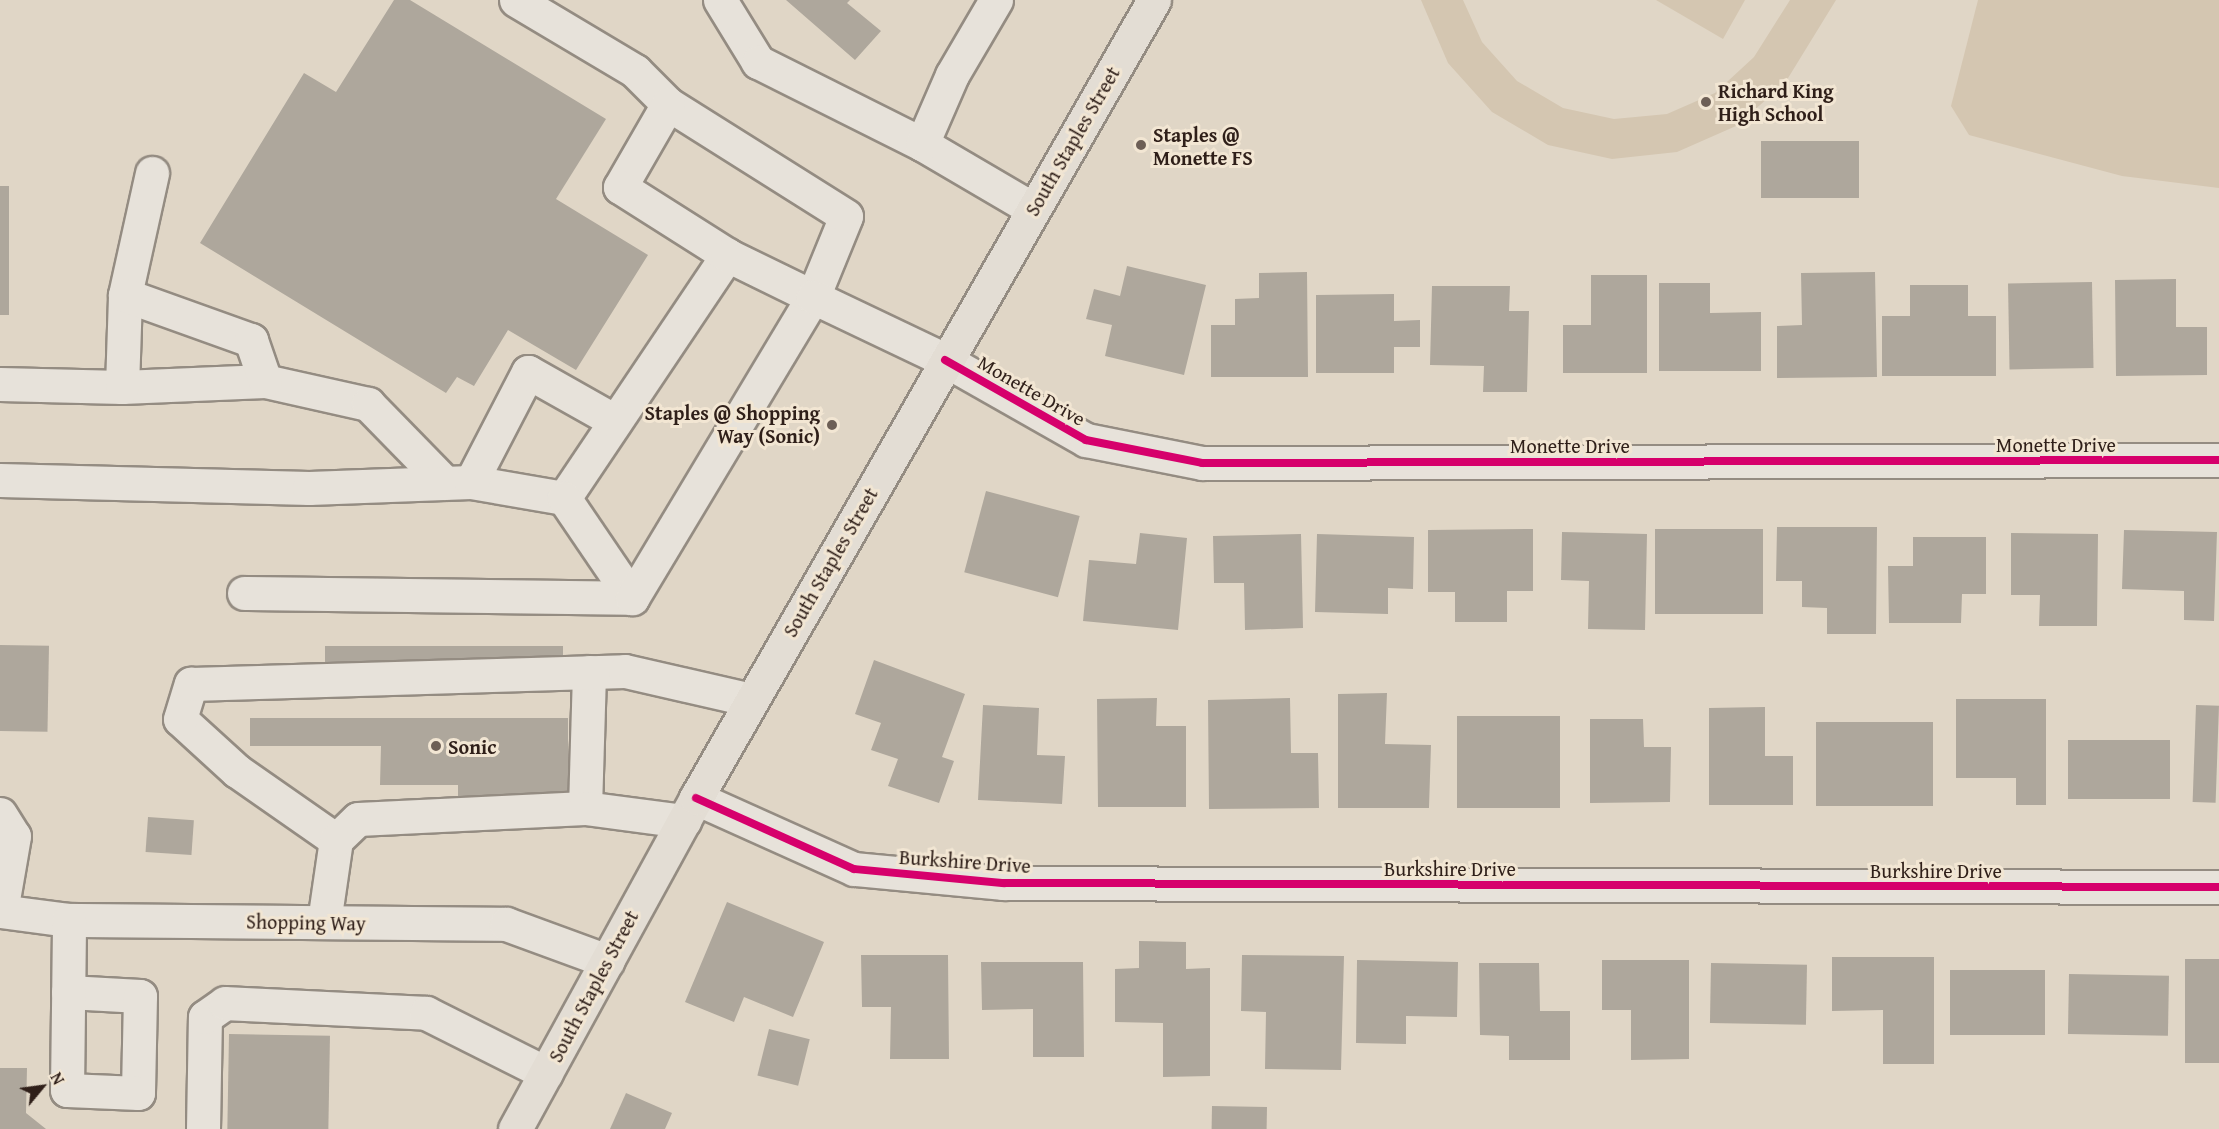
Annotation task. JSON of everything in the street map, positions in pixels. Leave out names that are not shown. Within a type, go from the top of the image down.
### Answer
[{"type":"main road","name":"South Staples Street","points":[[515,1129],[752,700],[945,360],[1154,0]]},
{"type":"street","points":[[516,0],[635,71],[668,104],[846,216],[813,297],[632,598]]},
{"type":"street","points":[[720,0],[758,62],[922,144],[1033,209]]},
{"type":"street","points":[[922,144],[952,75],[996,0]]},
{"type":"street","name":"Monette Drive","points":[[668,104],[620,187],[727,255],[945,360],[1086,440],[1202,463],[2219,460]]},
{"type":"street","points":[[122,387],[125,296],[152,172]]},
{"type":"street","points":[[564,498],[727,255]]},
{"type":"street","points":[[125,296],[250,340],[265,381]]},
{"type":"street","points":[[458,482],[528,372],[615,421]]},
{"type":"street","points":[[0,384],[122,387],[265,381],[368,404],[458,482]]},
{"type":"street","points":[[0,480],[309,488],[458,482],[564,498],[632,598]]},
{"type":"street","points":[[244,593],[632,598]]},
{"type":"street","points":[[324,922],[336,840],[237,771],[180,719],[191,684],[625,671],[752,700]]},
{"type":"street","points":[[585,808],[589,672]]},
{"type":"street","name":"Burkshire Drive","points":[[336,840],[358,819],[585,808],[690,810],[854,869],[1004,883],[2219,887]]},
{"type":"street","points":[[0,814],[14,836],[0,911]]},
{"type":"street","name":"Shopping Way","points":[[0,911],[69,920],[506,924],[607,960]]},
{"type":"street","points":[[68,992],[69,920]]},
{"type":"street","points":[[203,1129],[205,1017],[225,1003],[426,1013],[546,1073]]},
{"type":"street","points":[[216,1129],[211,1119],[217,1033],[239,1021],[294,1022],[320,1008]]},
{"type":"shaded area","points":[[1421,0],[1463,0],[1482,42],[1517,81],[1563,108],[1614,119],[1667,114],[1715,93],[1754,57],[1790,0],[1836,0],[1785,83],[1736,126],[1677,152],[1612,159],[1548,145],[1492,112],[1448,63]]},
{"type":"shaded area","points":[[1656,0],[1745,0],[1723,39]]},
{"type":"shaded area","points":[[1978,0],[2219,0],[2219,188],[2122,176],[1969,135],[1951,106]]},
{"type":"building","points":[[394,0],[410,0],[606,119],[556,199],[648,255],[576,370],[508,330],[474,386],[457,377],[446,393],[200,243],[304,73],[336,92]]},
{"type":"building","points":[[786,0],[850,0],[847,3],[881,31],[855,60]]},
{"type":"building","points":[[1761,141],[1859,141],[1859,198],[1761,198]]},
{"type":"building","points":[[0,186],[9,186],[9,315],[0,315]]},
{"type":"building","points":[[1127,266],[1206,285],[1184,375],[1105,356],[1112,325],[1086,319],[1094,289],[1120,296]]},
{"type":"building","points":[[1307,272],[1308,377],[1211,377],[1211,325],[1235,325],[1235,299],[1259,298],[1259,273]]},
{"type":"building","points":[[1875,272],[1877,377],[1777,378],[1777,326],[1802,325],[1801,273]]},
{"type":"building","points":[[1591,275],[1647,275],[1647,373],[1563,373],[1563,325],[1591,325]]},
{"type":"building","points":[[2176,279],[2176,327],[2207,327],[2207,375],[2116,376],[2115,280]]},
{"type":"building","points":[[2092,282],[2094,368],[2010,369],[2008,283]]},
{"type":"building","points":[[1659,283],[1710,283],[1710,313],[1761,312],[1761,371],[1659,371]]},
{"type":"building","points":[[1910,285],[1968,285],[1968,316],[1996,316],[1996,376],[1882,376],[1882,316],[1910,316]]},
{"type":"building","points":[[1432,286],[1510,286],[1509,311],[1529,311],[1527,392],[1483,392],[1484,366],[1430,365]]},
{"type":"building","points":[[1394,294],[1394,321],[1420,320],[1420,347],[1394,347],[1394,373],[1316,373],[1316,295]]},
{"type":"building","points":[[986,491],[1080,516],[1058,597],[964,572]]},
{"type":"building","points":[[1777,527],[1877,527],[1876,634],[1827,634],[1827,608],[1802,607],[1802,581],[1776,581]]},
{"type":"building","points":[[1533,529],[1533,591],[1507,591],[1507,622],[1455,622],[1455,592],[1428,592],[1428,530]]},
{"type":"building","points":[[1655,529],[1763,529],[1763,614],[1655,614]]},
{"type":"building","points":[[2124,530],[2217,532],[2214,621],[2184,620],[2184,591],[2122,589]]},
{"type":"building","points":[[1562,532],[1647,534],[1645,630],[1588,629],[1589,581],[1561,580]]},
{"type":"building","points":[[1140,533],[1187,538],[1178,630],[1083,621],[1089,560],[1136,564]]},
{"type":"building","points":[[2011,533],[2098,534],[2097,626],[2039,626],[2040,595],[2011,595]]},
{"type":"building","points":[[1301,534],[1303,628],[1245,630],[1244,583],[1214,583],[1213,536]]},
{"type":"building","points":[[1317,534],[1414,537],[1413,589],[1388,588],[1388,614],[1315,612]]},
{"type":"building","points":[[1913,537],[1986,537],[1986,594],[1962,594],[1961,623],[1889,623],[1888,566],[1913,566]]},
{"type":"building","points":[[0,645],[49,646],[47,732],[0,731]]},
{"type":"building","points":[[325,646],[563,646],[563,670],[325,670]]},
{"type":"building","points":[[874,660],[965,694],[942,757],[954,761],[939,803],[888,786],[898,759],[871,750],[881,723],[855,714]]},
{"type":"building","points":[[1387,693],[1385,744],[1431,745],[1429,808],[1338,808],[1338,694]]},
{"type":"building","points":[[1157,698],[1156,726],[1186,726],[1186,807],[1098,807],[1097,699]]},
{"type":"building","points":[[1290,698],[1291,753],[1318,753],[1319,808],[1209,809],[1208,700]]},
{"type":"building","points":[[1956,699],[2046,699],[2046,805],[2016,805],[2016,778],[1956,778]]},
{"type":"building","points":[[983,705],[1039,708],[1037,755],[1065,756],[1062,804],[978,800]]},
{"type":"building","points":[[2196,705],[2219,706],[2216,803],[2193,802]]},
{"type":"building","points":[[1765,707],[1765,756],[1793,756],[1793,805],[1709,805],[1709,708]]},
{"type":"building","points":[[1457,716],[1560,716],[1560,808],[1457,808]]},
{"type":"building","points":[[250,718],[568,718],[568,800],[458,800],[458,785],[380,785],[381,746],[250,746]]},
{"type":"building","points":[[1590,719],[1643,719],[1644,747],[1671,747],[1670,802],[1590,803]]},
{"type":"building","points":[[1816,722],[1933,722],[1933,806],[1816,806]]},
{"type":"building","points":[[2068,740],[2170,740],[2170,799],[2068,799]]},
{"type":"building","points":[[148,817],[194,820],[191,855],[146,852]]},
{"type":"building","points":[[727,902],[824,942],[793,1017],[744,997],[734,1022],[685,1002]]},
{"type":"building","points":[[1139,941],[1186,942],[1186,969],[1210,968],[1210,1076],[1163,1077],[1163,1023],[1115,1022],[1115,969],[1139,968]]},
{"type":"building","points":[[861,955],[948,955],[949,1059],[890,1059],[891,1007],[862,1007]]},
{"type":"building","points":[[1242,955],[1344,956],[1341,1070],[1265,1069],[1266,1012],[1241,1011]]},
{"type":"building","points":[[1832,957],[1934,957],[1934,1064],[1883,1064],[1883,1010],[1832,1011]]},
{"type":"building","points":[[2185,959],[2219,959],[2219,1063],[2185,1063]]},
{"type":"building","points":[[1357,960],[1458,962],[1457,1017],[1406,1016],[1406,1044],[1356,1043]]},
{"type":"building","points":[[1602,960],[1689,960],[1689,1059],[1631,1060],[1631,1010],[1602,1010]]},
{"type":"building","points":[[981,962],[1083,962],[1084,1057],[1033,1057],[1033,1009],[982,1010]]},
{"type":"building","points":[[1479,963],[1539,963],[1540,1011],[1570,1011],[1570,1060],[1509,1060],[1509,1036],[1480,1035]]},
{"type":"building","points":[[1711,963],[1807,965],[1806,1025],[1710,1023]]},
{"type":"building","points":[[1950,970],[2045,970],[2045,1035],[1950,1035]]},
{"type":"building","points":[[2069,974],[2169,976],[2168,1036],[2068,1034]]},
{"type":"building","points":[[769,1029],[810,1039],[798,1086],[757,1076]]},
{"type":"building","points":[[229,1034],[330,1036],[328,1129],[227,1129]]},
{"type":"building","points":[[0,1068],[27,1068],[26,1113],[46,1129],[0,1129]]},
{"type":"building","points":[[626,1093],[672,1113],[665,1129],[610,1129]]},
{"type":"building","points":[[1212,1106],[1267,1107],[1267,1129],[1212,1129]]},
{"type":"cycle path","points":[[945,360],[1086,440],[1202,463],[2219,460]]},
{"type":"cycle path","points":[[696,798],[854,869],[1003,883],[2219,887]]},
{"type":"place","name":"Richard King High School","points":[[1706,102]]},
{"type":"place","name":"Staples @ Monette FS","points":[[1141,145]]},
{"type":"place","name":"Staples @ Shopping Way (Sonic)","points":[[832,425]]},
{"type":"place","name":"Sonic","points":[[436,746]]}]
